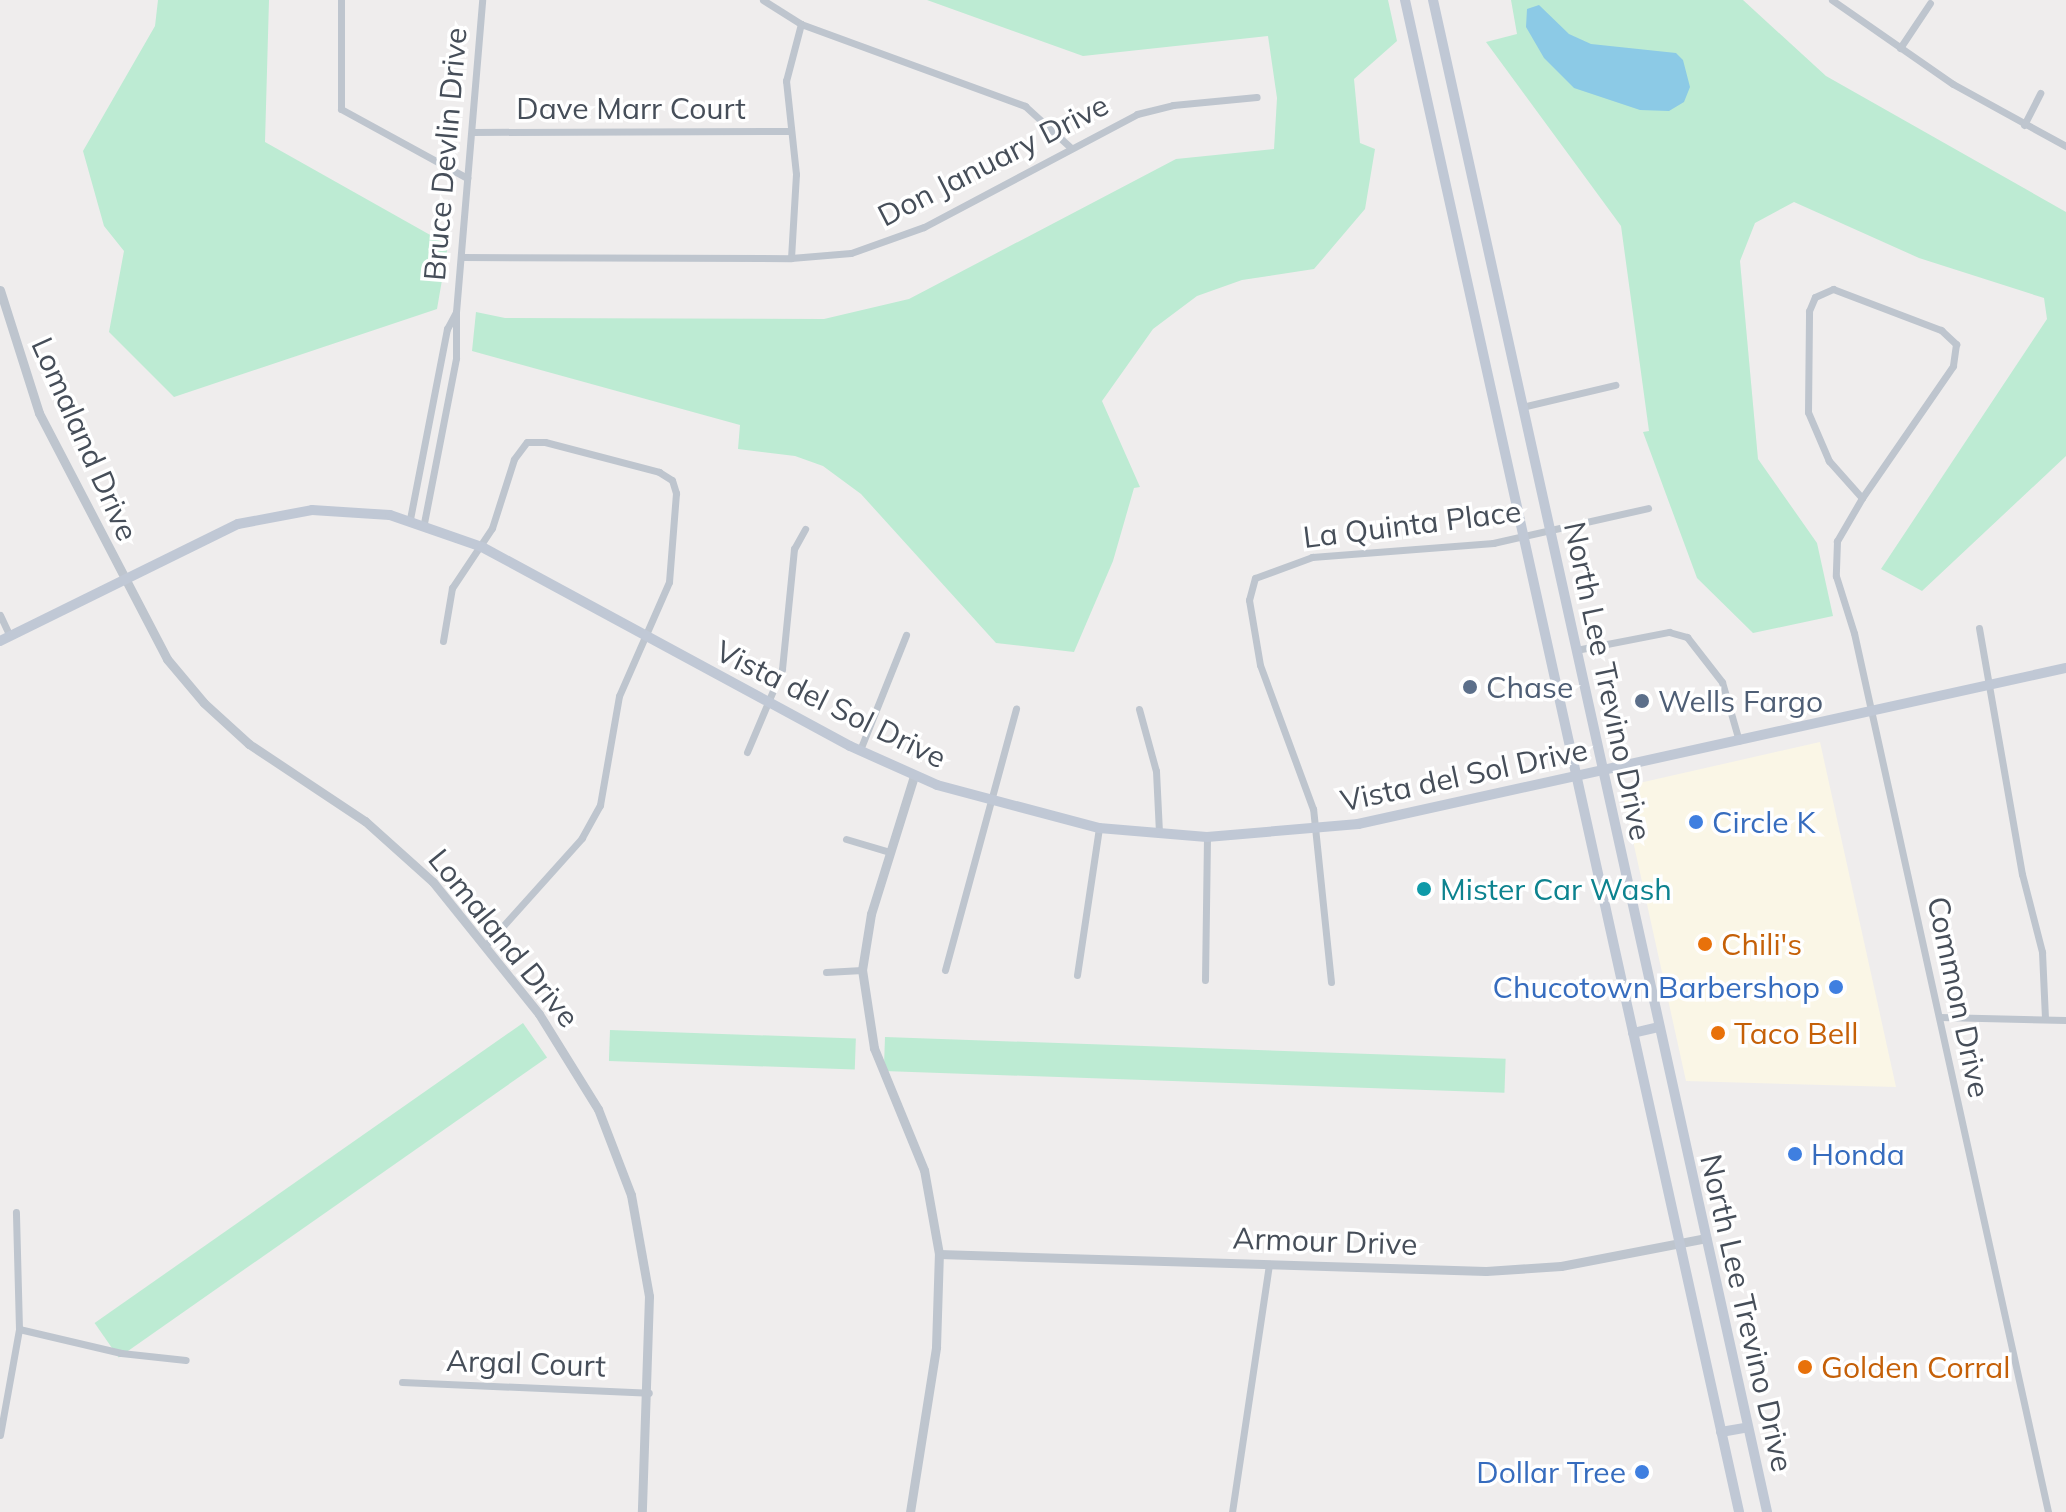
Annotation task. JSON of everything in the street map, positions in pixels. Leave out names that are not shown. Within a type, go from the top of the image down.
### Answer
[{"type":"main road","name":"North Lee Trevino Drive","points":[[1405,0],[1739,1512]]},
{"type":"main road","name":"North Lee Trevino Drive","points":[[1433,0],[1767,1512]]},
{"type":"main road","name":"Vista del Sol Drive","points":[[5,638],[199,539],[273,515],[342,510],[410,519],[482,547],[767,701],[914,776],[994,803],[1099,828],[1207,837],[1314,830],[1603,771],[2066,668]]},
{"type":"main road","points":[[1633,1033],[1659,1027]]},
{"type":"main road","points":[[1721,1432],[1748,1427]]},
{"type":"street","points":[[341,0],[341,109],[348,118],[467,178]]},
{"type":"street","name":"Bruce Devlin Drive","points":[[424,523],[456,358],[456,312],[482,0]]},
{"type":"street","points":[[763,0],[801,24],[1025,106],[1070,147]]},
{"type":"street","points":[[1832,0],[1900,48],[2024,125],[2066,146]]},
{"type":"street","points":[[1900,48],[1930,3]]},
{"type":"street","points":[[791,258],[796,174],[786,81],[801,24]]},
{"type":"street","points":[[2024,125],[2040,93]]},
{"type":"street","name":"Don January Drive","points":[[462,257],[791,258],[851,253],[887,242],[1070,147],[1158,108],[1257,97]]},
{"type":"street","name":"Dave Marr Court","points":[[472,132],[791,131]]},
{"type":"street","name":"Common Drive","points":[[1862,498],[1829,461],[1808,412],[1809,311],[1815,297],[1833,289],[1941,330],[1956,344],[1953,366],[1862,498],[1837,541],[1834,558],[1872,711],[2048,1512]]},
{"type":"street","name":"Lomaland Drive","points":[[0,290],[32,397],[122,579],[167,659],[218,718],[384,838],[433,882],[486,945],[566,1052],[615,1148],[644,1254],[651,1317],[642,1512]]},
{"type":"street","name":"Bruce Devlin Drive","points":[[410,519],[447,329],[456,312]]},
{"type":"street","points":[[1522,407],[1615,385]]},
{"type":"street","points":[[443,641],[452,588],[482,547],[499,515],[514,459],[527,442],[545,442],[666,475],[676,493],[672,561],[666,593],[619,696],[606,785],[589,827],[486,945]]},
{"type":"street","name":"La Quinta Place","points":[[1314,830],[1307,787],[1263,678],[1254,640],[1249,600],[1255,578],[1312,557],[1452,549],[1523,537],[1648,508]]},
{"type":"street","points":[[747,752],[782,669],[794,549],[805,529]]},
{"type":"street","points":[[0,615],[5,638]]},
{"type":"street","points":[[1979,628],[2022,874],[2042,952],[2045,1019]]},
{"type":"street","points":[[1576,650],[1669,632],[1687,637],[1722,682],[1739,741]]},
{"type":"street","points":[[860,750],[906,635]]},
{"type":"street","points":[[945,970],[994,803],[1016,708]]},
{"type":"street","points":[[1139,709],[1156,771],[1159,833]]},
{"type":"street","points":[[910,1512],[936,1347],[939,1254],[924,1170],[874,1048],[862,970],[866,932],[914,776]]},
{"type":"street","points":[[1077,975],[1099,828]]},
{"type":"street","points":[[1314,830],[1331,982]]},
{"type":"street","points":[[1205,980],[1207,837]]},
{"type":"street","points":[[846,839],[890,852]]},
{"type":"street","points":[[826,972],[862,970]]},
{"type":"street","points":[[1940,1017],[2066,1020]]},
{"type":"street","points":[[0,1435],[19,1329],[16,1212]]},
{"type":"street","name":"Armour Drive","points":[[939,1254],[1269,1265],[1534,1269],[1706,1238]]},
{"type":"street","points":[[1232,1512],[1269,1265]]},
{"type":"street","points":[[19,1329],[121,1353],[186,1360]]},
{"type":"street","name":"Argal Court","points":[[402,1382],[649,1393]]},
{"type":"shaded area","points":[[1820,742],[1896,1087],[1686,1081],[1622,791],[1626,786]]},
{"type":"green space","points":[[158,0],[269,0],[265,142],[448,245],[437,309],[174,397],[109,332],[124,251],[104,226],[83,151],[155,26]]},
{"type":"green space","points":[[927,0],[1388,0],[1397,41],[1354,79],[1360,143],[1375,149],[1365,209],[1314,269],[1242,280],[1197,296],[1153,329],[1102,401],[1140,487],[1134,488],[1113,561],[1074,652],[996,643],[861,494],[823,466],[795,456],[738,449],[740,425],[472,351],[476,312],[505,318],[824,319],[909,299],[1176,159],[1274,149],[1277,98],[1268,36],[1083,56]]},
{"type":"green space","points":[[1511,0],[1743,0],[1826,76],[2066,212],[2066,456],[1922,591],[1881,569],[2047,319],[2044,298],[1919,258],[1794,202],[1755,223],[1740,261],[1758,459],[1817,543],[1833,616],[1753,633],[1697,578],[1643,432],[1649,431],[1621,226],[1486,42],[1517,34]]},
{"type":"green space","points":[[523,1023],[547,1057],[119,1357],[95,1323]]},
{"type":"green space","points":[[610,1030],[856,1039],[855,1070],[609,1061]]},
{"type":"green space","points":[[885,1037],[1506,1059],[1504,1093],[884,1071]]},
{"type":"water","points":[[1539,5],[1569,34],[1591,44],[1676,53],[1683,60],[1690,87],[1684,102],[1669,111],[1640,110],[1574,88],[1544,58],[1526,27],[1527,9]]},
{"type":"place","name":"Chase","points":[[1470,687]]},
{"type":"place","name":"Wells Fargo","points":[[1642,701]]},
{"type":"place","name":"Circle K","points":[[1696,822]]},
{"type":"place","name":"Mister Car Wash","points":[[1424,889]]},
{"type":"place","name":"Chili's","points":[[1705,944]]},
{"type":"place","name":"Chucotown Barbershop","points":[[1836,987]]},
{"type":"place","name":"Taco Bell","points":[[1718,1033]]},
{"type":"place","name":"Honda","points":[[1795,1154]]},
{"type":"place","name":"Golden Corral","points":[[1805,1367]]},
{"type":"place","name":"Dollar Tree","points":[[1642,1472]]}]
